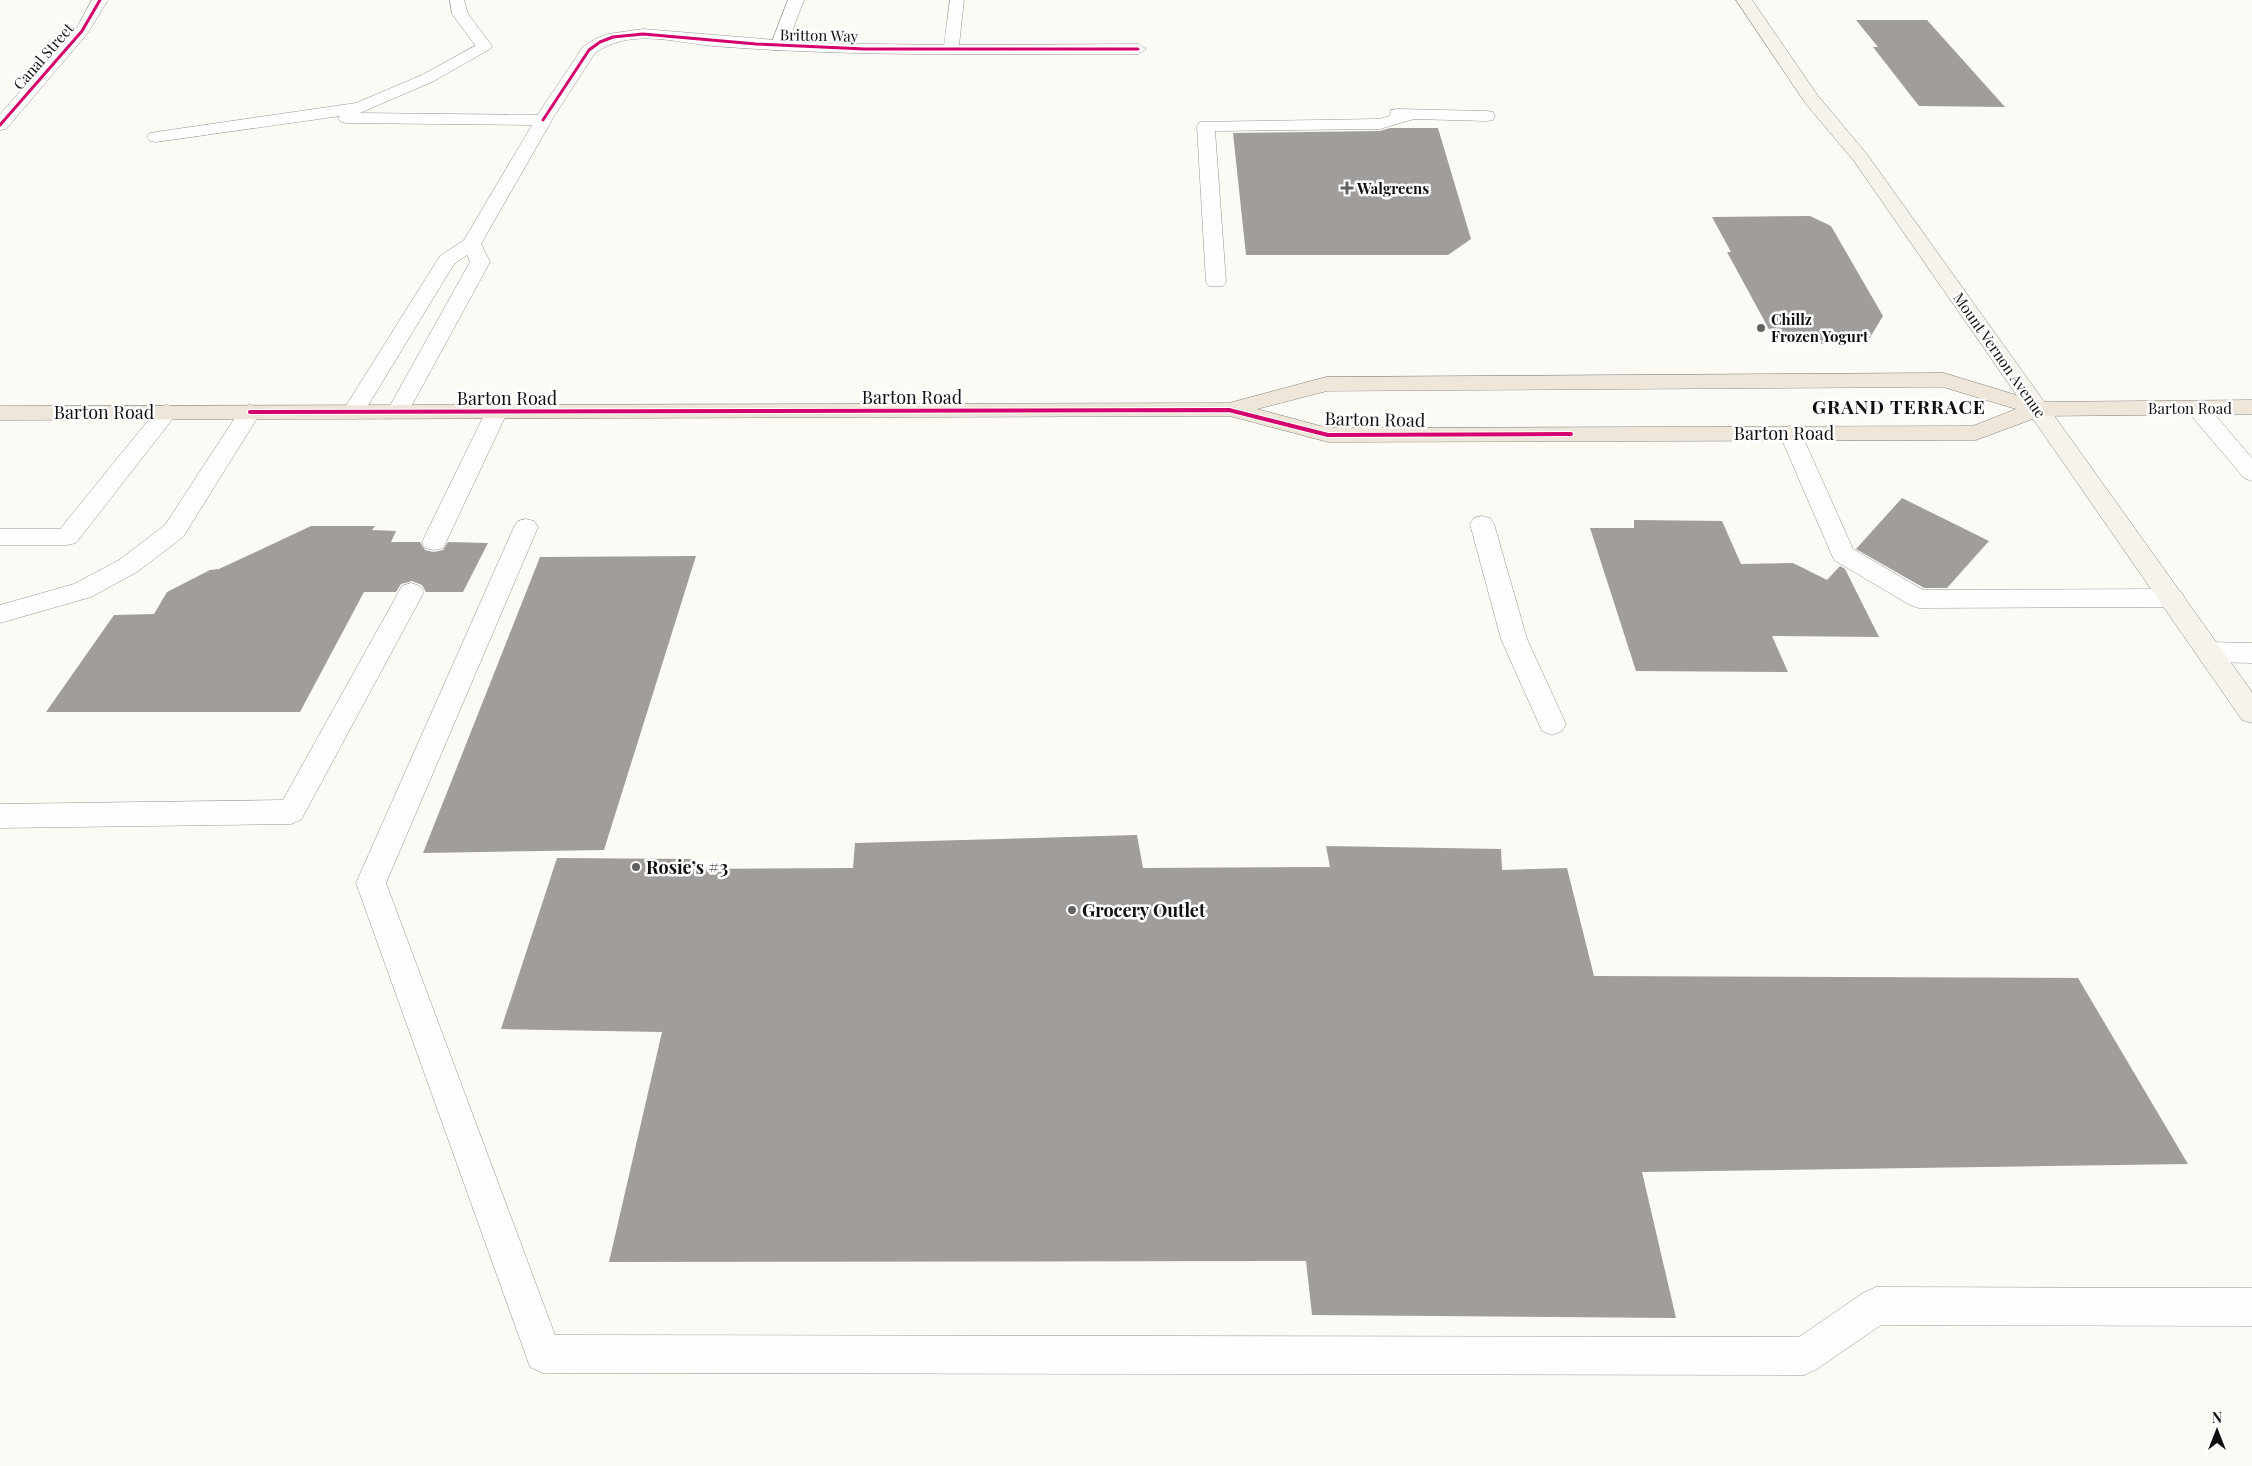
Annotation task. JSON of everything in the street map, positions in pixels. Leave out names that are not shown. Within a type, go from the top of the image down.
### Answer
[{"type":"main road","name":"Mount Vernon Avenue","points":[[1744,0],[1812,100],[1860,157],[2252,713]]},
{"type":"main road","name":"Barton Road","points":[[1229,410],[1326,384],[1944,380],[2038,409],[2252,407]]},
{"type":"main road","name":"Barton Road","points":[[0,413],[1229,410],[1328,435],[1976,433],[2038,409]]},
{"type":"street","name":"Canal Street","points":[[0,125],[82,30],[100,0]]},
{"type":"street","points":[[156,137],[360,108],[428,78],[484,46],[460,14],[457,0]]},
{"type":"street","points":[[778,47],[796,0]]},
{"type":"street","points":[[951,49],[957,0]]},
{"type":"street","name":"Britton Way","points":[[471,244],[582,57],[596,43],[622,35],[642,35],[778,47],[1138,49]]},
{"type":"street","points":[[323,113],[348,118],[543,120]]},
{"type":"street","points":[[1216,282],[1210,120],[1380,124],[1414,114],[1487,116]]},
{"type":"street","points":[[353,412],[447,260],[471,244],[480,262],[398,412]]},
{"type":"street","points":[[2197,408],[2252,473]]},
{"type":"street","points":[[0,537],[67,537],[167,412]]},
{"type":"street","points":[[0,614],[82,591],[128,566],[174,531],[250,412]]},
{"type":"street","points":[[434,542],[497,412]]},
{"type":"street","points":[[1790,433],[1844,554],[1919,600],[2172,598]]},
{"type":"street","points":[[1482,524],[1514,639],[1552,724]]},
{"type":"street","points":[[526,527],[371,883],[543,1354],[1804,1356],[1876,1306],[2252,1307]]},
{"type":"street","points":[[0,816],[291,812],[411,592]]},
{"type":"street","points":[[2209,652],[2252,653]]},
{"type":"building","points":[[1856,20],[1927,20],[2005,107],[1919,106],[1873,47],[1878,47]]},
{"type":"building","name":"Walgreens","points":[[1390,128],[1438,128],[1471,239],[1448,255],[1246,255],[1233,133],[1380,131]]},
{"type":"building","points":[[1810,216],[1831,226],[1883,316],[1866,344],[1777,344],[1727,252],[1731,252],[1712,217]]},
{"type":"building","points":[[1902,498],[1989,541],[1947,588],[1924,588],[1856,549]]},
{"type":"building","points":[[1634,520],[1722,521],[1741,564],[1793,563],[1827,580],[1840,566],[1845,569],[1879,637],[1772,636],[1788,672],[1636,671],[1590,528],[1634,528]]},
{"type":"building","points":[[311,526],[375,526],[372,530],[396,531],[391,542],[420,542],[425,550],[434,552],[443,550],[448,542],[488,543],[463,592],[426,592],[422,585],[412,581],[401,584],[396,592],[364,592],[300,712],[46,712],[114,615],[154,614],[167,592],[210,570],[219,569]]},
{"type":"building","points":[[696,556],[604,850],[423,853],[540,557]]},
{"type":"building","points":[[1137,835],[1143,868],[1330,867],[1326,846],[1501,849],[1502,870],[1567,868],[1594,976],[2078,978],[2188,1164],[1642,1172],[1676,1318],[1312,1315],[1306,1261],[609,1262],[662,1032],[501,1029],[557,858],[692,859],[689,869],[853,868],[855,843]]},
{"type":"cycle path","points":[[0,125],[82,31],[100,0]]},
{"type":"cycle path","points":[[543,120],[589,50],[600,42],[628,34],[756,44],[865,49],[1138,49]]},
{"type":"cycle path","points":[[250,412],[1229,410],[1328,435],[1571,434]]},
{"type":"place","name":"Walgreens","points":[[1347,188]]},
{"type":"place","name":"Chillz Frozen Yogurt","points":[[1761,328]]},
{"type":"place","name":"Rosie’s #3","points":[[636,867]]},
{"type":"place","name":"Grocery Outlet","points":[[1072,910]]},
{"type":"district","name":"GRAND TERRACE","points":[[1899,406]]}]
